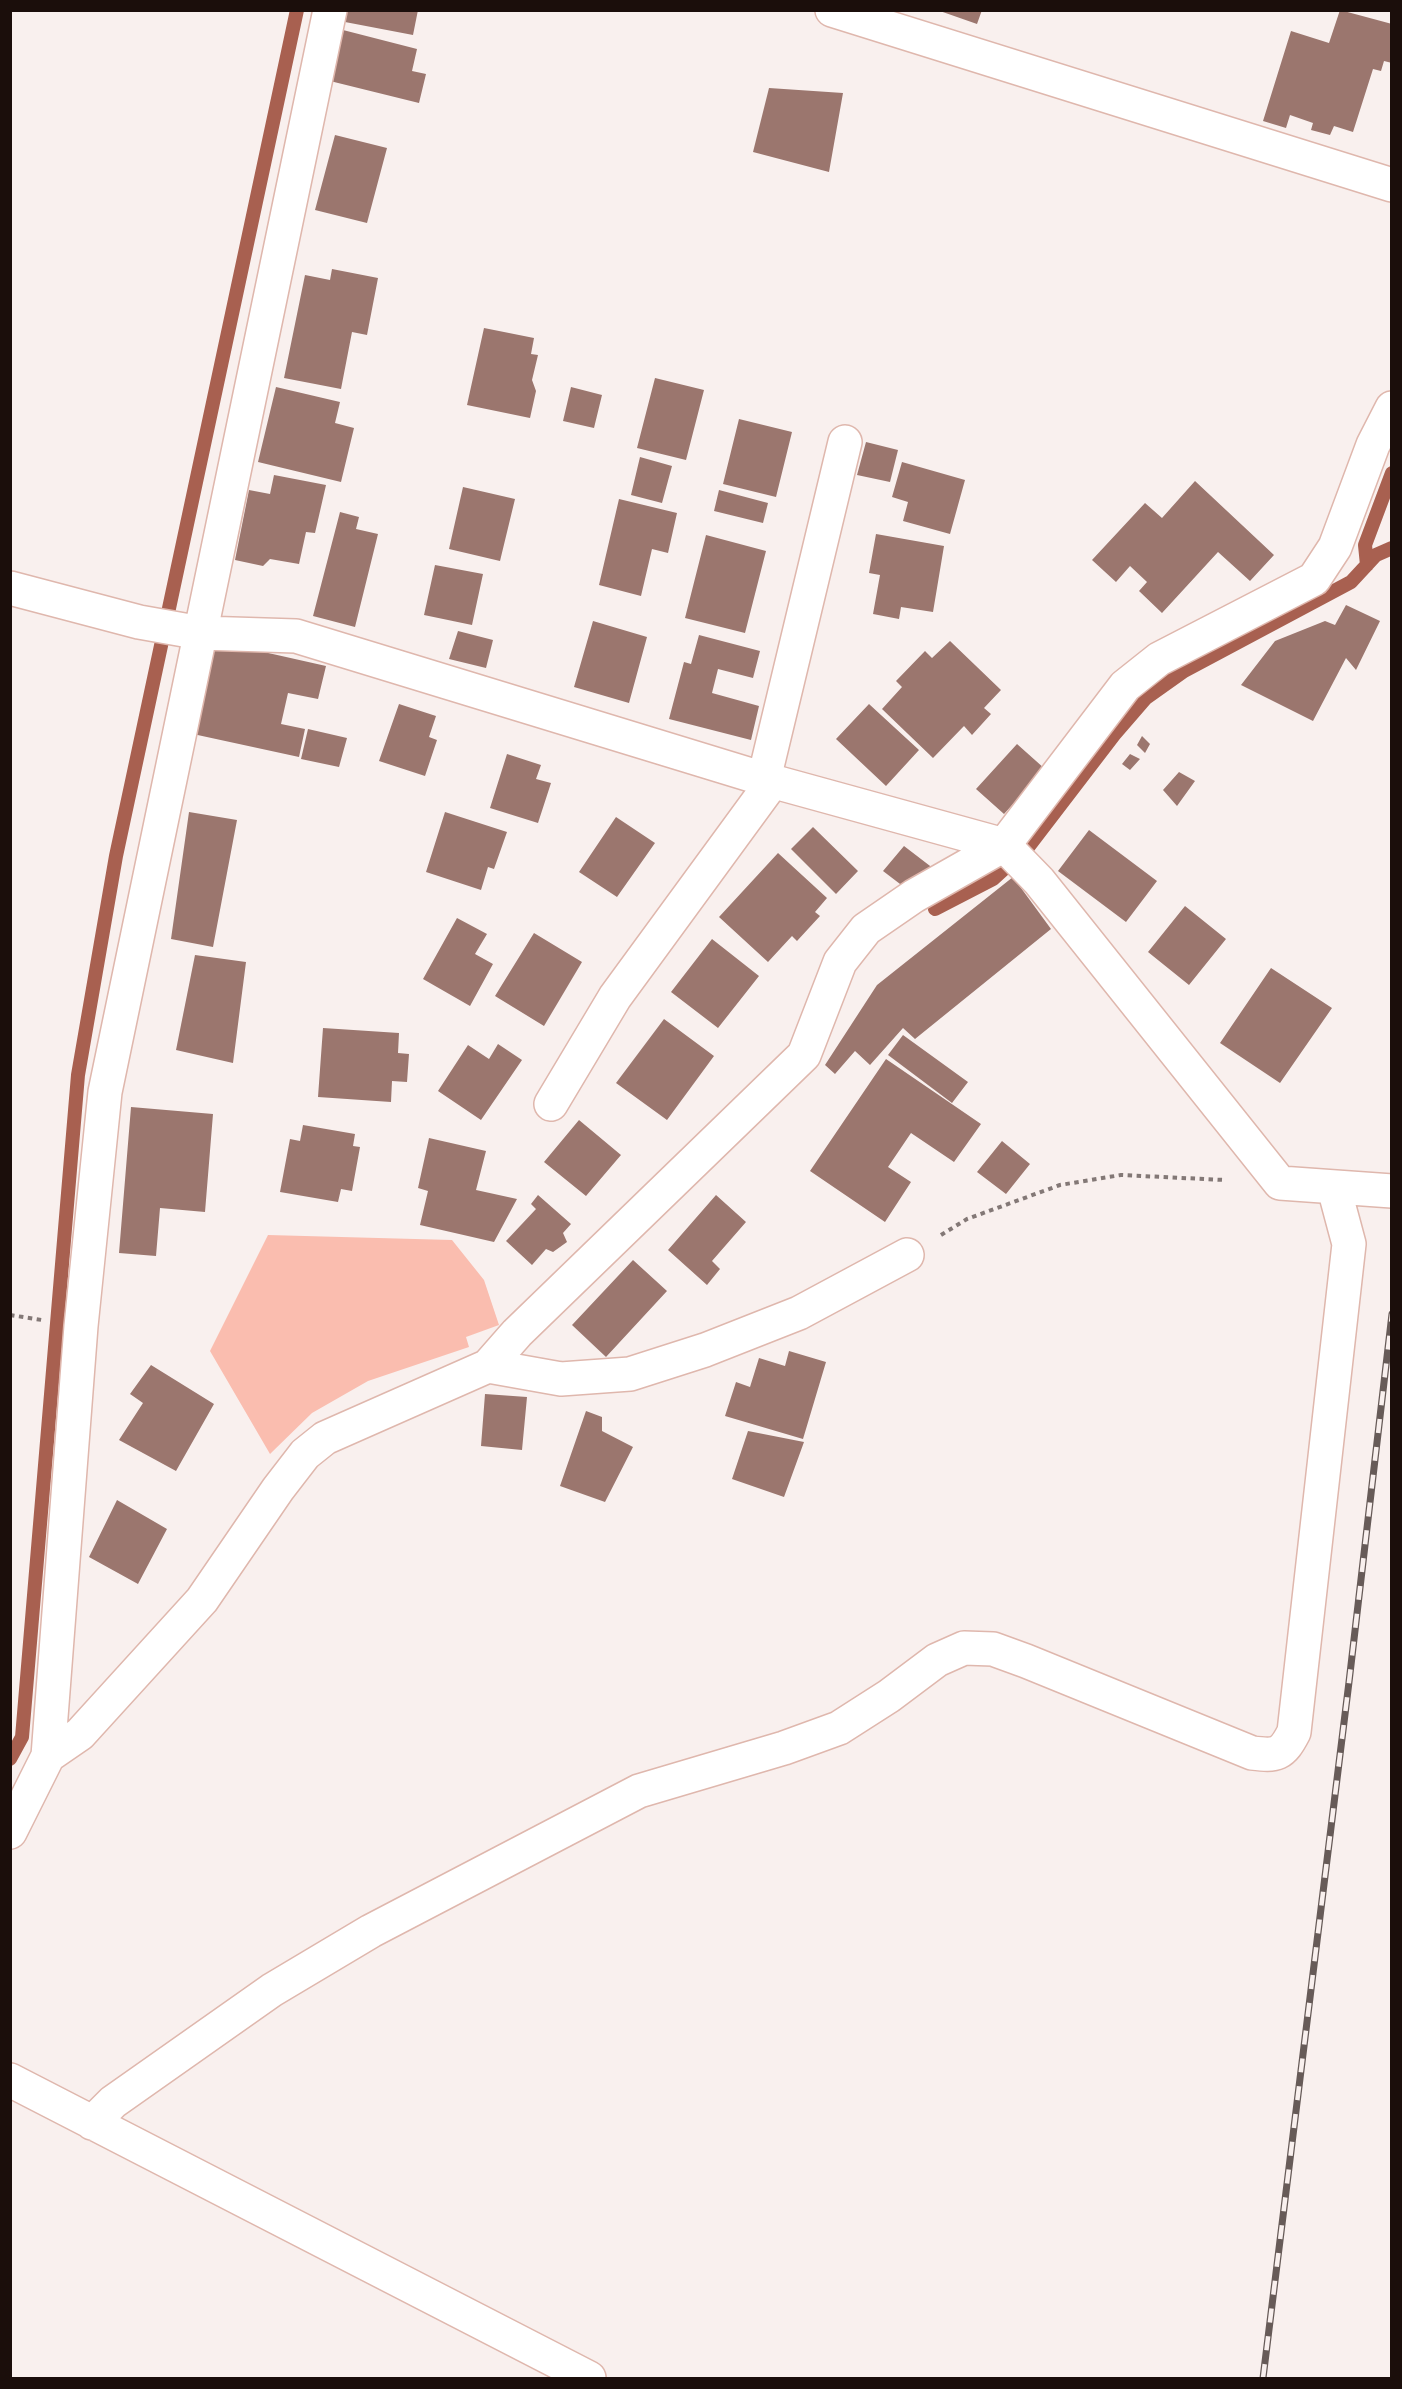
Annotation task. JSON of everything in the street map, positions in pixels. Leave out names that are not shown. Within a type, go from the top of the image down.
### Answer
[{"type":"street","points":[[10,1832],[48,1756],[81,1326],[105,1092],[193,631],[330,10]]},
{"type":"street","points":[[832,10],[1392,185]]},
{"type":"street","points":[[48,1756],[80,1734],[202,1600],[305,1454],[325,1438],[488,1366],[517,1333],[804,1055],[840,962],[866,929],[914,896],[1012,854],[1125,686],[1159,659],[1314,579],[1335,548],[1372,445],[1392,408]]},
{"type":"street","points":[[551,1104],[615,997],[768,780],[845,441]]},
{"type":"street","points":[[10,588],[139,622],[193,631],[296,636],[1012,854],[1038,881],[1280,1184],[1392,1191]]},
{"type":"street","points":[[92,2123],[113,2102],[272,1990],[371,1931],[639,1791],[784,1748],[839,1728],[889,1696],[937,1660],[964,1648],[993,1649],[1026,1661],[1252,1753],[1272,1755],[1285,1748],[1294,1732],[1349,1244],[1334,1188]]},
{"type":"street","points":[[488,1366],[561,1379],[630,1374],[705,1350],[799,1312],[907,1255]]},
{"type":"street","points":[[10,2080],[589,2379]]},
{"type":"path","points":[[907,1255],[968,1219],[1060,1185],[1121,1175],[1280,1184]]},
{"type":"path","points":[[10,1315],[35,1319]]},
{"type":"shaded area","points":[[268,1235],[452,1240],[484,1280],[499,1325],[466,1337],[469,1347],[368,1381],[312,1413],[270,1454],[210,1351]]},
{"type":"building","points":[[347,10],[418,10],[413,35],[345,22]]},
{"type":"building","points":[[937,10],[982,10],[977,24]]},
{"type":"building","points":[[1340,10],[1392,24],[1392,63],[1384,61],[1381,71],[1373,69],[1353,132],[1334,126],[1330,135],[1311,130],[1313,123],[1290,115],[1286,128],[1263,121],[1291,31],[1329,43]]},
{"type":"building","points":[[343,30],[417,49],[412,71],[426,74],[419,103],[330,81]]},
{"type":"building","points":[[769,88],[843,93],[829,172],[753,152]]},
{"type":"building","points":[[335,135],[387,148],[367,223],[315,210]]},
{"type":"building","points":[[332,269],[378,278],[367,335],[352,332],[341,389],[284,378],[305,275],[330,280]]},
{"type":"building","points":[[484,328],[534,338],[531,354],[538,355],[532,380],[536,391],[530,418],[467,405]]},
{"type":"building","points":[[655,378],[704,390],[686,460],[637,448]]},
{"type":"building","points":[[276,387],[340,402],[335,423],[354,428],[341,482],[258,462]]},
{"type":"building","points":[[571,387],[602,395],[594,428],[563,421]]},
{"type":"building","points":[[739,419],[792,432],[776,497],[723,484]]},
{"type":"building","points":[[866,442],[898,450],[890,482],[857,475]]},
{"type":"building","points":[[640,457],[672,466],[662,503],[631,495]]},
{"type":"building","points":[[902,462],[965,480],[950,534],[903,521],[908,502],[892,497]]},
{"type":"building","points":[[274,475],[326,485],[315,533],[306,532],[299,564],[270,559],[263,566],[235,560],[249,490],[270,494]]},
{"type":"building","points":[[1195,481],[1274,555],[1250,581],[1218,552],[1162,613],[1139,591],[1147,582],[1130,566],[1116,582],[1092,560],[1145,503],[1162,518]]},
{"type":"building","points":[[463,487],[515,499],[500,561],[449,549]]},
{"type":"building","points":[[719,490],[768,503],[763,523],[714,511]]},
{"type":"building","points":[[619,499],[677,513],[668,553],[652,549],[641,596],[599,585]]},
{"type":"building","points":[[340,512],[359,517],[356,529],[378,534],[355,627],[313,616]]},
{"type":"building","points":[[876,534],[944,546],[933,612],[901,607],[899,619],[873,614],[880,575],[869,573]]},
{"type":"building","points":[[706,535],[766,551],[745,633],[685,618]]},
{"type":"building","points":[[435,565],[483,574],[472,625],[424,615]]},
{"type":"building","points":[[1346,605],[1380,621],[1356,670],[1346,658],[1313,721],[1241,685],[1275,641],[1325,621],[1335,625]]},
{"type":"building","points":[[593,621],[647,637],[629,703],[574,687]]},
{"type":"building","points":[[458,631],[493,640],[486,668],[449,659]]},
{"type":"building","points":[[699,635],[760,651],[753,678],[718,669],[712,693],[759,706],[751,740],[669,719],[684,662],[691,664]]},
{"type":"building","points":[[215,641],[326,666],[318,699],[288,693],[281,724],[305,729],[299,757],[193,734]]},
{"type":"building","points":[[950,641],[1001,690],[984,708],[991,714],[972,735],[964,726],[933,758],[882,709],[902,687],[896,681],[925,651],[932,658]]},
{"type":"building","points":[[399,704],[436,716],[429,737],[437,740],[425,776],[379,761]]},
{"type":"building","points":[[869,704],[919,750],[886,786],[836,739]]},
{"type":"building","points":[[308,729],[347,738],[339,767],[301,759]]},
{"type":"building","points":[[1142,736],[1150,744],[1145,753],[1137,745]]},
{"type":"building","points":[[1017,744],[1045,769],[1004,814],[976,789]]},
{"type":"building","points":[[507,754],[541,765],[536,779],[551,783],[538,823],[490,808]]},
{"type":"building","points":[[1130,754],[1140,759],[1130,770],[1122,764]]},
{"type":"building","points":[[1179,772],[1195,781],[1177,806],[1163,790]]},
{"type":"building","points":[[189,812],[237,820],[213,947],[171,939]]},
{"type":"building","points":[[445,812],[507,832],[494,869],[488,867],[481,890],[426,872]]},
{"type":"building","points":[[616,817],[655,843],[617,897],[579,872]]},
{"type":"building","points":[[813,827],[858,871],[836,894],[791,849]]},
{"type":"building","points":[[1089,830],[1157,881],[1126,922],[1058,871]]},
{"type":"building","points":[[904,846],[934,869],[904,887],[883,871]]},
{"type":"building","points":[[778,853],[827,898],[815,912],[820,916],[797,941],[792,936],[768,962],[719,917]]},
{"type":"building","points":[[1013,877],[1051,929],[915,1039],[903,1028],[870,1065],[855,1051],[835,1074],[825,1065],[877,985]]},
{"type":"building","points":[[1185,906],[1226,939],[1189,985],[1148,952]]},
{"type":"building","points":[[457,918],[487,934],[475,954],[493,964],[470,1006],[423,979]]},
{"type":"building","points":[[534,933],[582,962],[544,1026],[495,996]]},
{"type":"building","points":[[712,939],[759,976],[718,1028],[671,992]]},
{"type":"building","points":[[195,955],[246,962],[233,1063],[176,1050]]},
{"type":"building","points":[[1271,968],[1332,1008],[1280,1083],[1220,1043]]},
{"type":"building","points":[[664,1019],[714,1056],[667,1120],[616,1083]]},
{"type":"building","points":[[323,1028],[399,1033],[398,1053],[409,1054],[407,1082],[392,1081],[391,1102],[318,1097]]},
{"type":"building","points":[[903,1035],[968,1082],[952,1103],[888,1055]]},
{"type":"building","points":[[498,1044],[522,1060],[481,1120],[438,1091],[468,1045],[489,1059]]},
{"type":"building","points":[[886,1059],[981,1124],[954,1162],[911,1133],[888,1167],[911,1182],[885,1222],[810,1171]]},
{"type":"building","points":[[131,1107],[213,1114],[205,1212],[160,1208],[156,1256],[119,1253]]},
{"type":"building","points":[[579,1120],[621,1155],[586,1196],[544,1162]]},
{"type":"building","points":[[303,1125],[355,1134],[353,1146],[360,1147],[352,1191],[341,1189],[338,1202],[280,1192],[290,1139],[300,1141]]},
{"type":"building","points":[[429,1138],[486,1151],[476,1190],[517,1199],[494,1242],[420,1225],[428,1191],[418,1188]]},
{"type":"building","points":[[1002,1141],[1030,1164],[1006,1194],[977,1172]]},
{"type":"building","points":[[538,1195],[571,1224],[563,1233],[567,1242],[553,1252],[546,1249],[532,1265],[506,1241],[536,1209],[531,1204]]},
{"type":"building","points":[[716,1195],[746,1222],[712,1261],[720,1269],[707,1285],[668,1250]]},
{"type":"building","points":[[633,1260],[667,1291],[606,1357],[572,1325]]},
{"type":"building","points":[[789,1351],[826,1362],[803,1439],[725,1416],[736,1382],[750,1387],[759,1358],[785,1366]]},
{"type":"building","points":[[151,1365],[214,1404],[176,1471],[119,1440],[143,1403],[130,1394]]},
{"type":"building","points":[[485,1394],[527,1397],[522,1450],[481,1446]]},
{"type":"building","points":[[586,1411],[602,1417],[602,1431],[633,1447],[605,1502],[560,1486]]},
{"type":"building","points":[[748,1431],[804,1442],[784,1497],[732,1479]]},
{"type":"building","points":[[117,1500],[167,1529],[138,1584],[89,1557]]},
{"type":"waterway","points":[[10,1759],[22,1737],[78,1075],[116,856],[297,10]]},
{"type":"waterway","points":[[1367,565],[1365,545],[1392,473]]},
{"type":"waterway","points":[[935,909],[993,879],[1029,846],[1114,735],[1146,698],[1184,671],[1351,582],[1376,555],[1392,548]]},
{"type":"railway","points":[[1263,2378],[1392,1314]]}]
